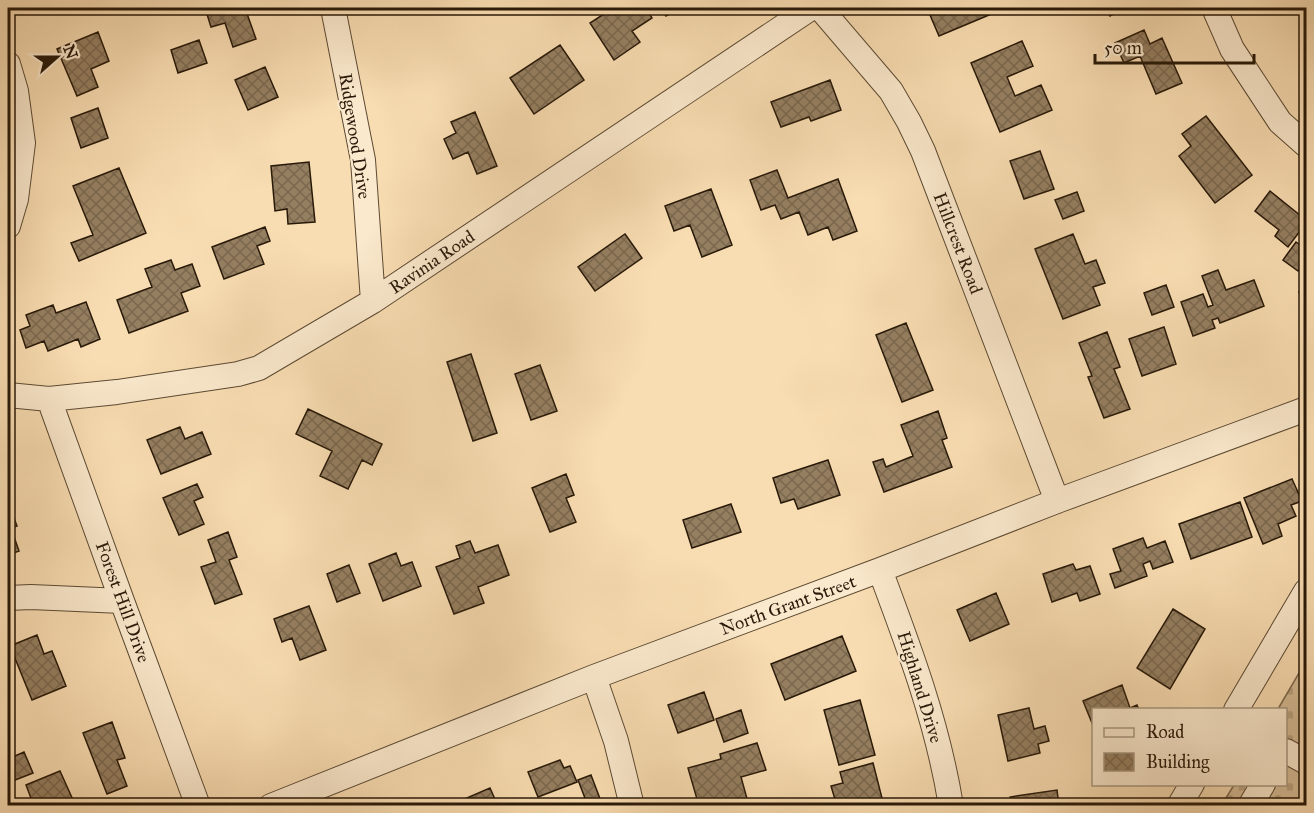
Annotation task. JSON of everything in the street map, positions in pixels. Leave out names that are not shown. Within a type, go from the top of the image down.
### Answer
[{"type":"street","name":"Ridgewood Drive","points":[[333,8],[363,160],[373,301]]},
{"type":"street","name":"Ravinia Road","points":[[8,395],[49,399],[117,392],[238,375],[259,368],[373,301],[811,8]]},
{"type":"street","name":"Hillcrest Road","points":[[820,8],[891,91],[909,122],[1058,501]]},
{"type":"street","points":[[1214,8],[1232,49],[1280,122],[1306,145]]},
{"type":"street","points":[[8,64],[16,91],[22,143],[16,199],[8,225]]},
{"type":"street","name":"Forest Hill Drive","points":[[49,399],[198,806]]},
{"type":"street","name":"North Grant Street","points":[[271,806],[594,677],[1306,409]]},
{"type":"street","name":"Highland Drive","points":[[880,570],[908,643],[929,708],[946,774],[951,806]]},
{"type":"street","points":[[1237,708],[1306,591]]},
{"type":"street","points":[[8,598],[122,601]]},
{"type":"street","points":[[594,677],[616,741],[632,806]]},
{"type":"street","points":[[1287,752],[1306,762]]},
{"type":"street","points":[[1179,806],[1191,786]]},
{"type":"street","points":[[1250,806],[1262,786]]},
{"type":"green space","points":[[1306,661],[1306,805],[1221,806],[1233,786],[1287,786],[1287,708],[1279,708]]},
{"type":"building","points":[[215,8],[245,8],[256,39],[233,47],[225,23],[211,27],[206,11]]},
{"type":"building","points":[[613,8],[646,8],[652,18],[632,31],[640,42],[614,60],[590,23]]},
{"type":"building","points":[[660,8],[680,8],[666,16]]},
{"type":"building","points":[[927,8],[994,8],[996,12],[939,36]]},
{"type":"building","points":[[1105,8],[1124,8],[1110,16]]},
{"type":"building","points":[[1144,30],[1150,44],[1162,38],[1182,83],[1156,94],[1140,56],[1124,63],[1115,43]]},
{"type":"building","points":[[98,32],[109,61],[91,69],[98,87],[77,96],[57,49]]},
{"type":"building","points":[[199,40],[207,63],[178,73],[171,50]]},
{"type":"building","points":[[1022,41],[1033,66],[1007,77],[1015,96],[1041,85],[1052,110],[1000,132],[971,63]]},
{"type":"building","points":[[560,45],[584,80],[534,114],[510,78]]},
{"type":"building","points":[[265,67],[278,97],[248,110],[235,80]]},
{"type":"building","points":[[830,80],[841,110],[811,121],[809,117],[781,127],[771,102]]},
{"type":"building","points":[[98,108],[108,138],[81,148],[71,118]]},
{"type":"building","points":[[475,112],[497,166],[477,174],[468,152],[453,159],[444,139],[456,133],[451,122]]},
{"type":"building","points":[[1206,116],[1252,175],[1215,203],[1179,156],[1191,146],[1182,134]]},
{"type":"building","points":[[1040,151],[1054,189],[1024,199],[1010,161]]},
{"type":"building","points":[[309,162],[315,222],[288,224],[287,209],[275,211],[271,166]]},
{"type":"building","points":[[119,168],[146,233],[79,261],[71,243],[93,235],[73,186]]},
{"type":"building","points":[[777,170],[788,198],[838,179],[857,231],[833,240],[828,227],[808,235],[799,212],[781,219],[775,205],[761,210],[750,180]]},
{"type":"building","points":[[711,189],[732,245],[702,257],[690,225],[674,231],[665,206]]},
{"type":"building","points":[[1270,191],[1306,220],[1288,247],[1275,236],[1279,230],[1255,211]]},
{"type":"building","points":[[1077,192],[1084,211],[1063,219],[1055,200]]},
{"type":"building","points":[[265,227],[270,241],[257,246],[264,264],[224,279],[212,247]]},
{"type":"building","points":[[625,234],[642,258],[595,291],[578,267]]},
{"type":"building","points":[[1073,234],[1085,264],[1096,260],[1105,283],[1093,287],[1100,305],[1063,319],[1035,249]]},
{"type":"building","points":[[1296,242],[1306,249],[1306,259],[1298,271],[1283,260]]},
{"type":"building","points":[[171,260],[175,270],[192,264],[200,286],[181,293],[188,311],[129,333],[117,300],[152,287],[145,269]]},
{"type":"building","points":[[1218,270],[1226,290],[1254,280],[1264,306],[1220,323],[1218,318],[1212,320],[1215,328],[1193,336],[1181,302],[1203,294],[1208,307],[1213,305],[1202,276]]},
{"type":"building","points":[[1166,285],[1174,307],[1152,315],[1144,293]]},
{"type":"building","points":[[1306,289],[1306,312],[1299,292]]},
{"type":"building","points":[[86,302],[100,339],[81,347],[78,339],[48,351],[44,341],[26,348],[20,330],[30,326],[26,315],[53,305],[56,313]]},
{"type":"building","points":[[906,323],[933,390],[902,402],[876,335]]},
{"type":"building","points":[[1164,327],[1176,364],[1142,376],[1129,339]]},
{"type":"building","points":[[1107,332],[1120,367],[1114,369],[1130,409],[1104,418],[1088,377],[1092,376],[1079,343]]},
{"type":"building","points":[[471,354],[497,433],[473,441],[447,362]]},
{"type":"building","points":[[540,365],[557,411],[531,420],[515,374]]},
{"type":"building","points":[[308,409],[382,444],[372,465],[362,460],[348,489],[320,476],[332,451],[296,434]]},
{"type":"building","points":[[938,411],[947,438],[942,440],[952,467],[884,492],[873,462],[883,459],[886,467],[913,456],[901,425]]},
{"type":"building","points":[[180,427],[185,439],[202,432],[211,454],[161,474],[147,440]]},
{"type":"building","points":[[828,460],[840,495],[798,509],[794,499],[781,503],[773,478]]},
{"type":"building","points":[[566,474],[574,495],[566,498],[576,522],[550,532],[532,488]]},
{"type":"building","points":[[1292,479],[1302,501],[1291,505],[1296,516],[1278,524],[1282,536],[1263,544],[1244,498]]},
{"type":"building","points":[[197,484],[203,497],[194,501],[204,524],[179,535],[163,498]]},
{"type":"building","points":[[8,502],[17,526],[11,528],[19,551],[8,555]]},
{"type":"building","points":[[1240,502],[1252,537],[1191,559],[1179,524]]},
{"type":"building","points":[[731,504],[741,532],[692,548],[683,520]]},
{"type":"building","points":[[228,532],[237,557],[229,560],[242,594],[215,604],[201,567],[216,562],[208,540]]},
{"type":"building","points":[[1143,538],[1147,548],[1165,541],[1173,562],[1153,569],[1150,561],[1143,564],[1147,576],[1115,588],[1110,574],[1121,571],[1113,549]]},
{"type":"building","points":[[470,541],[475,553],[498,545],[509,575],[478,587],[484,603],[454,614],[436,567],[460,558],[456,546]]},
{"type":"building","points":[[396,553],[401,566],[412,562],[421,586],[383,601],[369,564]]},
{"type":"building","points":[[1073,564],[1076,570],[1090,566],[1100,594],[1080,601],[1077,593],[1052,602],[1043,574]]},
{"type":"building","points":[[349,565],[360,593],[337,602],[327,574]]},
{"type":"building","points":[[996,593],[1009,624],[970,641],[957,610]]},
{"type":"building","points":[[309,606],[326,650],[300,660],[292,638],[282,642],[274,619]]},
{"type":"building","points":[[1173,609],[1205,629],[1170,689],[1137,668]]},
{"type":"building","points":[[37,635],[44,654],[52,651],[66,686],[32,700],[10,646]]},
{"type":"building","points":[[842,636],[856,671],[785,700],[771,664]]},
{"type":"building","points":[[1122,685],[1130,708],[1092,708],[1092,723],[1083,701]]},
{"type":"building","points":[[704,692],[714,720],[678,733],[668,705]]},
{"type":"building","points":[[860,700],[875,755],[839,765],[824,710]]},
{"type":"building","points":[[1029,708],[1034,729],[1045,726],[1049,741],[1038,744],[1040,753],[1008,761],[998,715]]},
{"type":"building","points":[[741,710],[748,733],[724,742],[716,719]]},
{"type":"building","points":[[112,722],[125,758],[117,760],[127,786],[107,794],[83,733]]},
{"type":"building","points":[[757,743],[766,770],[741,777],[749,806],[699,806],[688,768],[721,759],[720,754]]},
{"type":"building","points":[[24,752],[33,773],[10,782],[8,759]]},
{"type":"building","points":[[560,760],[564,768],[570,766],[577,782],[538,797],[528,772]]},
{"type":"building","points":[[873,763],[884,806],[837,806],[831,786],[843,783],[840,772]]},
{"type":"building","points":[[60,771],[73,800],[61,806],[34,806],[26,785]]},
{"type":"building","points":[[591,775],[602,804],[599,806],[588,806],[578,780]]},
{"type":"building","points":[[490,788],[498,806],[440,805],[452,800],[453,804]]},
{"type":"building","points":[[1057,790],[1059,806],[1012,806],[1010,797]]}]
